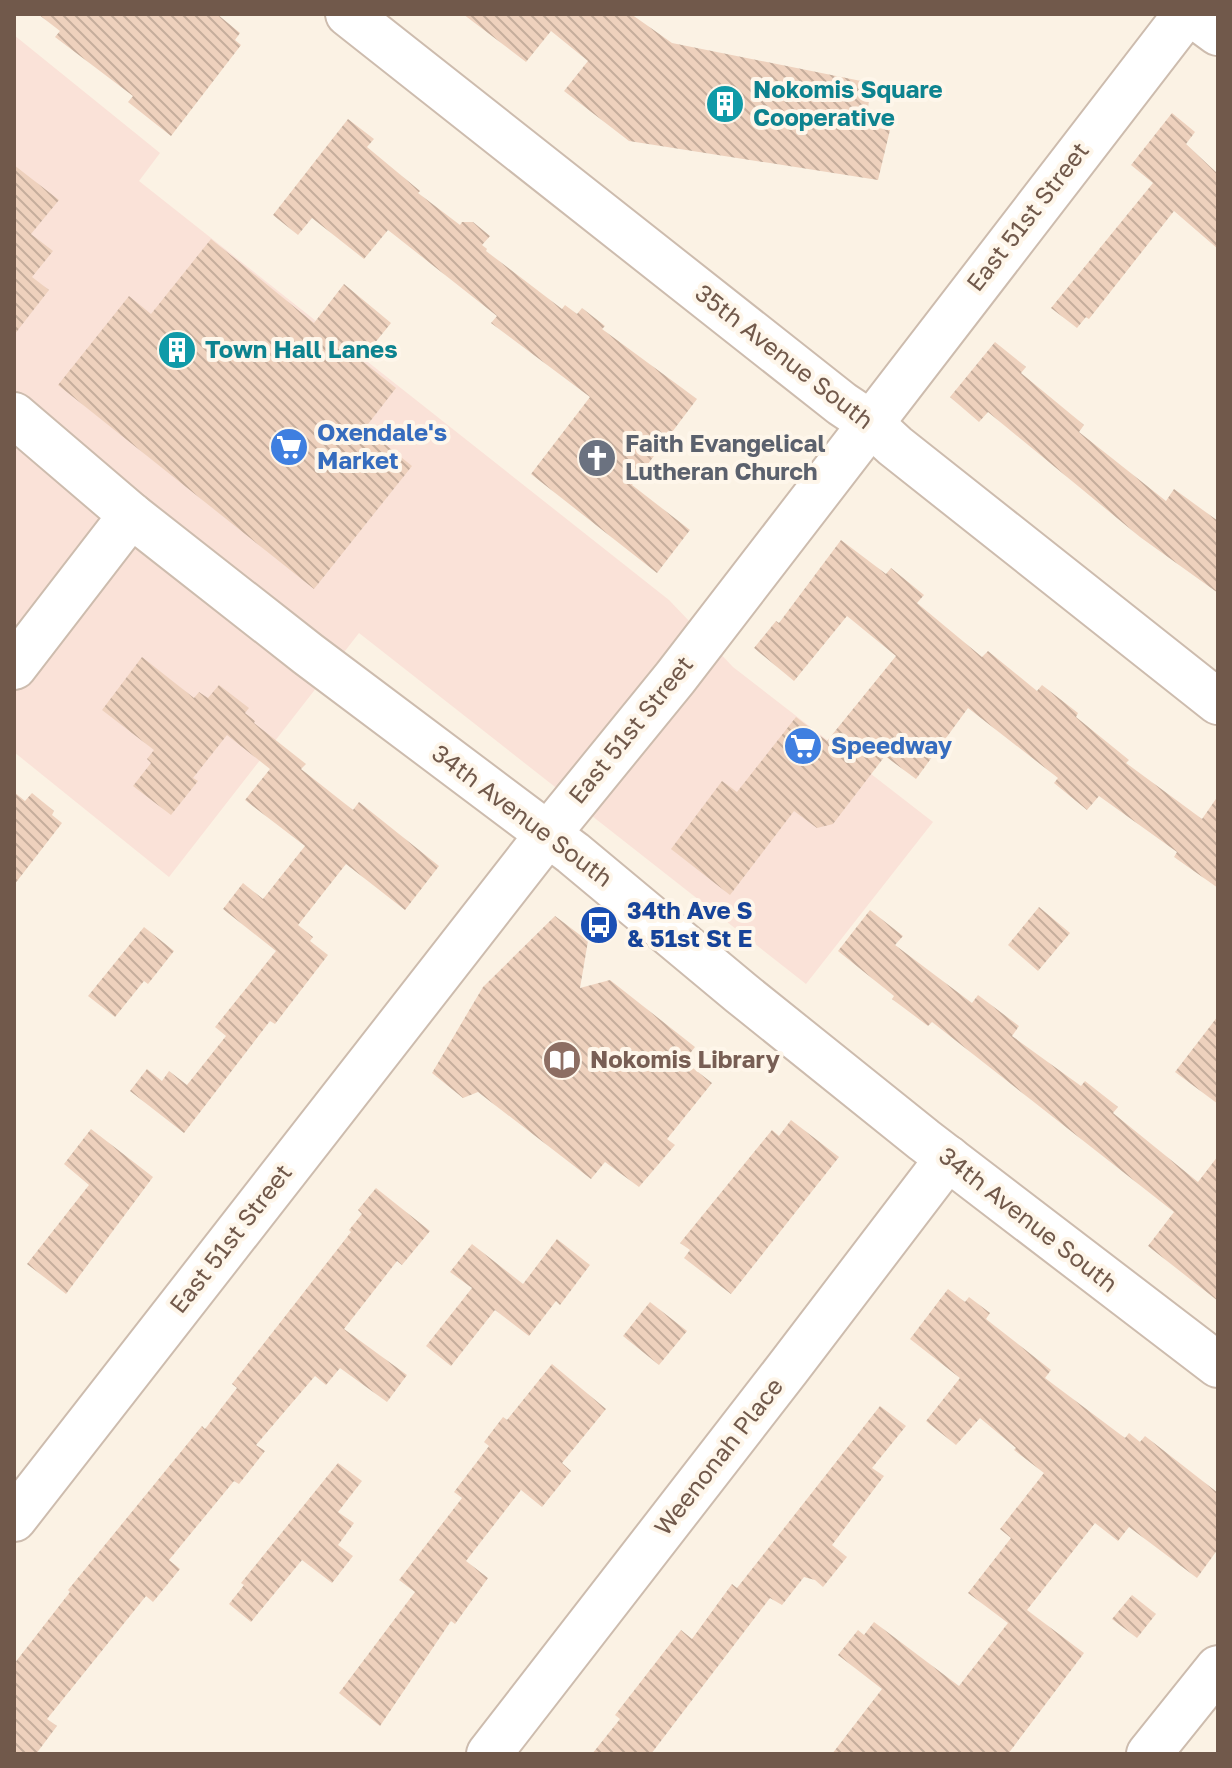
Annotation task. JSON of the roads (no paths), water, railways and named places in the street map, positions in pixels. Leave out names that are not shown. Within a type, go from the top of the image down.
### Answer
[{"type":"street","name":"35th Avenue South","points":[[348,14],[829,395],[869,422],[895,446],[1218,702]]},
{"type":"street","name":"East 51st Street","points":[[14,1519],[548,834],[639,724],[869,422],[1189,14]]},
{"type":"street","points":[[1189,14],[1218,33]]},
{"type":"street","name":"34th Avenue South","points":[[14,415],[131,515],[308,654],[548,834],[948,1158],[1218,1365]]},
{"type":"street","points":[[14,667],[131,515]]},
{"type":"street","name":"Weenonah Place","points":[[489,1754],[948,1158]]},
{"type":"street","points":[[1149,1754],[1218,1668]]},
{"type":"place","name":"Nokomis Square Cooperative","points":[[725,104]]},
{"type":"place","name":"Town Hall Lanes","points":[[177,350]]},
{"type":"place","name":"Oxendale's Market","points":[[289,447]]},
{"type":"place","name":"Faith Evangelical Lutheran Church","points":[[597,458]]},
{"type":"place","name":"Speedway","points":[[803,746]]},
{"type":"place","name":"34th Ave S & 51st St E","points":[[599,925]]},
{"type":"place","name":"Nokomis Library","points":[[562,1060]]}]
